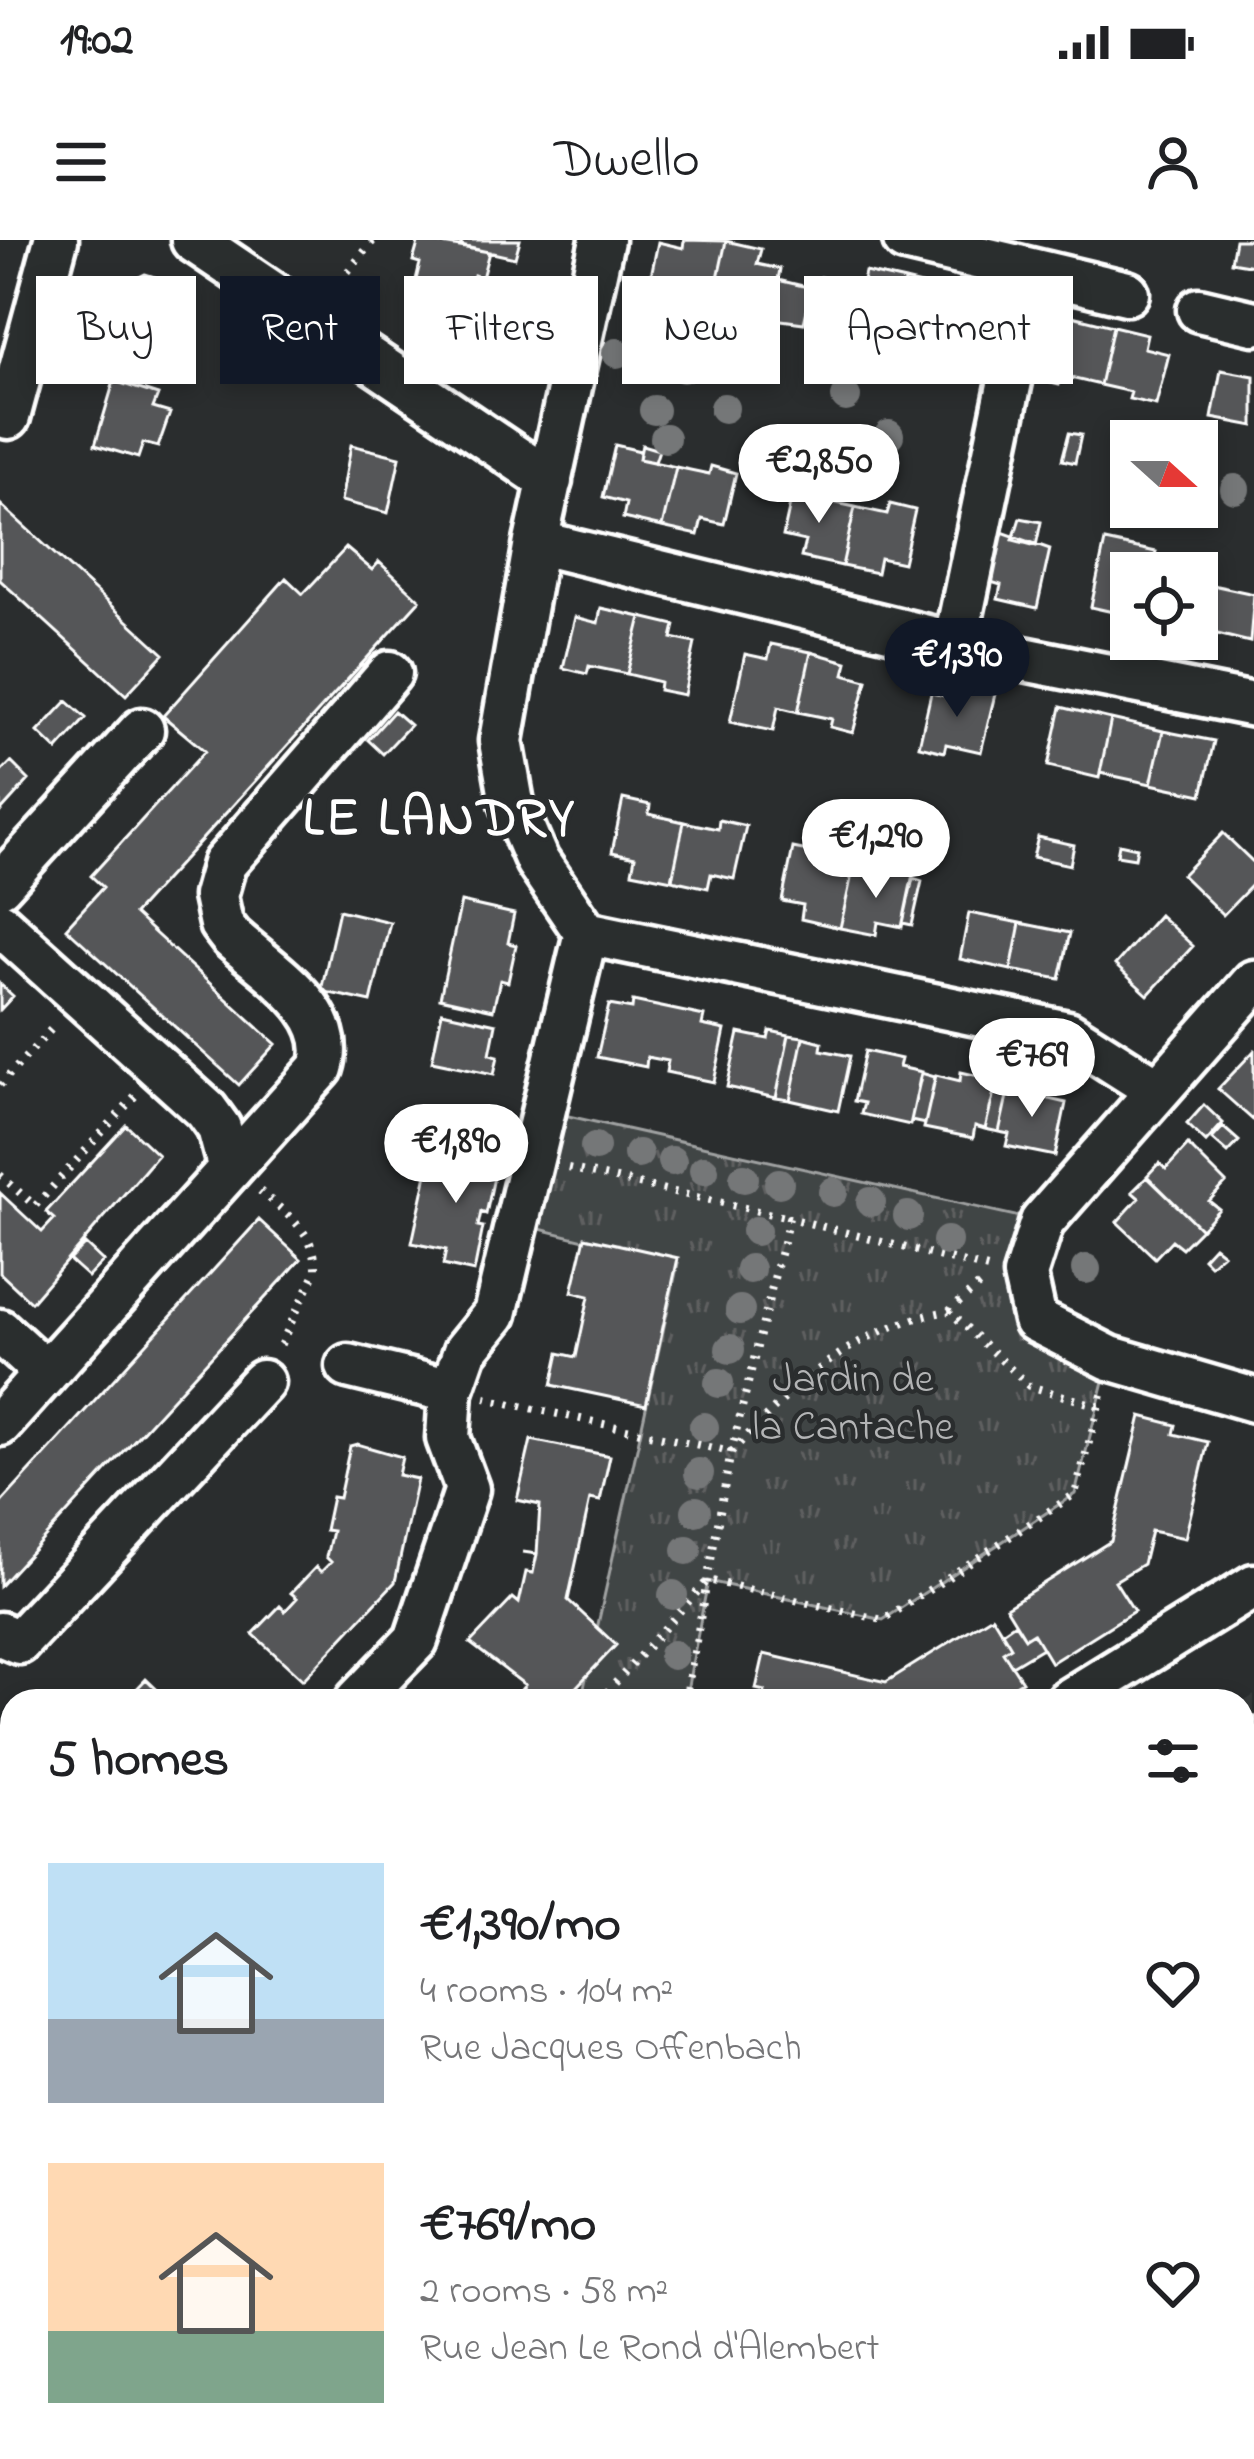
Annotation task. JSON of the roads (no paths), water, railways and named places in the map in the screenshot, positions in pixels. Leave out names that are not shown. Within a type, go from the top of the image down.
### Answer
[{"type":"street","points":[[8,417],[56,240]]},
{"type":"street","points":[[194,240],[550,481]]},
{"type":"street","points":[[602,240],[536,542],[501,741],[512,803],[537,861],[586,932],[1068,1034],[1156,1089]]},
{"type":"street","points":[[905,240],[1126,293]]},
{"type":"street","points":[[536,542],[955,644],[1033,271]]},
{"type":"street","points":[[1199,310],[1254,322]]},
{"type":"street","points":[[989,652],[1254,705]]},
{"type":"street","points":[[0,1424],[314,1079],[326,1052],[320,1019],[221,924],[215,896],[218,878],[231,853],[390,673]]},
{"type":"street","points":[[0,885],[142,730]]},
{"type":"street","points":[[0,924],[160,1068],[219,1128],[231,1167]]},
{"type":"street","points":[[369,1689],[416,1640],[467,1489],[448,1438],[451,1391],[465,1351],[495,1314],[586,932]]},
{"type":"street","points":[[1254,982],[1042,1222],[1007,1272],[1035,1320],[1074,1344],[1254,1400]]},
{"type":"street","points":[[0,1331],[46,1373]]},
{"type":"street","points":[[348,1366],[451,1391]]},
{"type":"street","points":[[0,1634],[20,1642],[262,1382]]},
{"type":"street","points":[[1087,1689],[1254,1586]]},
{"type":"district","name":"LE LANDRY","points":[[440,815]]},
{"type":"park label","name":"Jardin de la Cantache","points":[[853,1400]]}]
